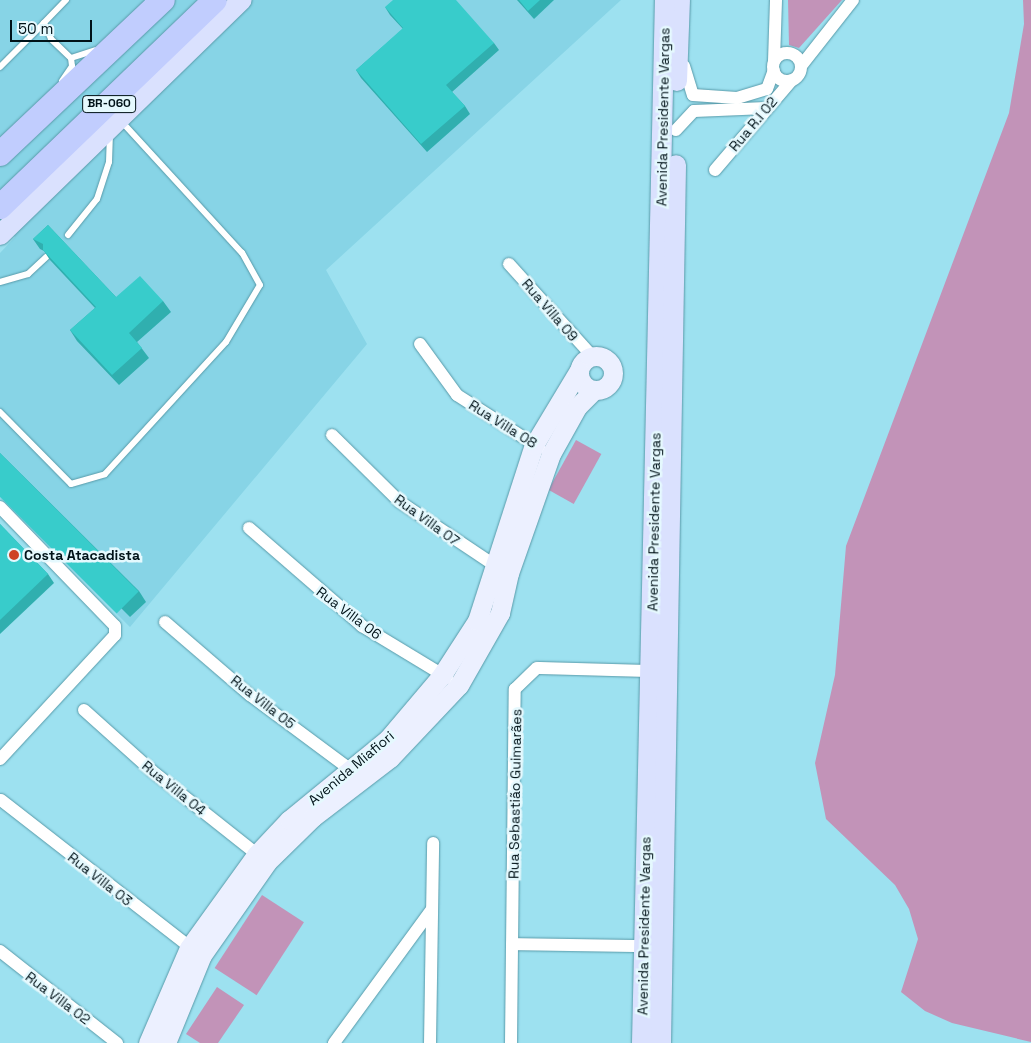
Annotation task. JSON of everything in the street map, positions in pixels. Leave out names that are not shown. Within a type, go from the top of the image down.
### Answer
[{"type":"highway","points":[[0,132],[24,119],[151,0]]},
{"type":"highway","name":"BR-060","points":[[0,154],[163,0]]},
{"type":"highway","name":"BR-060","points":[[0,207],[215,0]]},
{"type":"main road","points":[[0,235],[116,125],[242,0]]},
{"type":"main road","name":"Avenida Presidente Vargas","points":[[661,1043],[665,0]]},
{"type":"main road","name":"Avenida Presidente Vargas","points":[[642,1043],[650,671],[663,478],[680,0]]},
{"type":"street","points":[[684,0],[684,75],[693,95],[694,111]]},
{"type":"street","points":[[693,95],[751,97],[767,89],[774,66],[776,0]]},
{"type":"street","points":[[774,66],[783,80],[792,80],[853,0]]},
{"type":"street","points":[[775,35],[787,54],[797,58],[801,66]]},
{"type":"street","points":[[774,66],[787,54]]},
{"type":"street","name":"Rua R.I 02","points":[[715,170],[766,108],[792,80]]},
{"type":"street","points":[[676,130],[694,111],[766,108]]},
{"type":"street","name":"Rua Villa 09","points":[[509,264],[592,356]]},
{"type":"street","name":"Rua Villa 08","points":[[420,344],[458,395],[534,445],[551,454]]},
{"type":"street","points":[[592,356],[605,358],[614,375],[607,386],[594,390],[582,383],[579,370],[592,356]]},
{"type":"street","name":"Avenida Miafiori","points":[[356,774],[422,727],[459,685],[500,613],[502,570],[534,445],[579,370]]},
{"type":"street","name":"Avenida Miafiori","points":[[148,1043],[195,951],[261,858],[313,817],[356,774],[442,675],[477,621],[502,570],[551,454],[577,407],[594,390]]},
{"type":"street","name":"Rua Villa 07","points":[[332,436],[400,502],[502,570]]},
{"type":"street","points":[[0,507],[115,626],[115,635],[0,759]]},
{"type":"street","name":"Rua Villa 06","points":[[249,528],[362,626],[459,685]]},
{"type":"street","name":"Rua Villa 05","points":[[165,622],[250,695],[356,774]]},
{"type":"street","name":"Rua Sebastião Guimarães","points":[[511,1043],[515,689],[537,668],[650,671]]},
{"type":"street","name":"Rua Villa 04","points":[[84,710],[261,858]]},
{"type":"street","name":"Rua Villa 03","points":[[1,800],[195,951]]},
{"type":"street","points":[[430,1043],[433,843]]},
{"type":"street","points":[[334,1043],[432,909]]},
{"type":"street","points":[[512,944],[644,946]]},
{"type":"street","name":"Rua Villa 02","points":[[0,951],[117,1043]]},
{"type":"street","name":"Avenida Miafiori","points":[[166,1043],[195,951]]},
{"type":"lane","points":[[0,66],[66,0]]},
{"type":"lane","points":[[44,23],[51,39],[70,58],[72,66],[60,84]]},
{"type":"lane","points":[[70,58],[99,48]]},
{"type":"lane","points":[[68,234],[97,199],[109,162],[116,125]]},
{"type":"lane","points":[[0,412],[71,484],[105,474],[226,342],[260,285],[242,253],[116,125]]},
{"type":"lane","points":[[0,288],[3,282],[28,274],[46,256]]},
{"type":"shaded area","points":[[0,0],[621,0],[326,270],[367,344],[130,627],[0,498],[0,253],[15,237],[0,221]]},
{"type":"shaded area","points":[[788,0],[842,0],[799,48],[789,45]]},
{"type":"shaded area","points":[[1023,0],[1031,0],[1031,1042],[952,1023],[925,1011],[901,992],[918,939],[909,909],[895,885],[826,819],[815,763],[835,675],[846,546],[1009,113],[1024,24]]},
{"type":"shaded area","points":[[576,440],[601,454],[574,504],[548,490]]},
{"type":"shaded area","points":[[262,895],[304,922],[257,995],[215,968]]},
{"type":"shaded area","points":[[217,987],[244,1005],[218,1043],[200,1043],[186,1034]]},
{"type":"building","points":[[393,0],[456,0],[494,43],[446,85],[465,106],[421,144],[356,70],[403,28],[385,7]]},
{"type":"building","points":[[519,0],[540,0],[528,11]]},
{"type":"building","points":[[48,225],[116,297],[140,276],[163,301],[129,333],[142,348],[112,375],[70,330],[96,307],[43,250],[43,244],[33,239]]},
{"type":"building","points":[[0,453],[139,592],[117,614],[0,497]]},
{"type":"building","name":"Costa Atacadista","points":[[0,524],[48,574],[0,620]]},
{"type":"place","name":"Costa Atacadista","points":[[14,555]]}]
